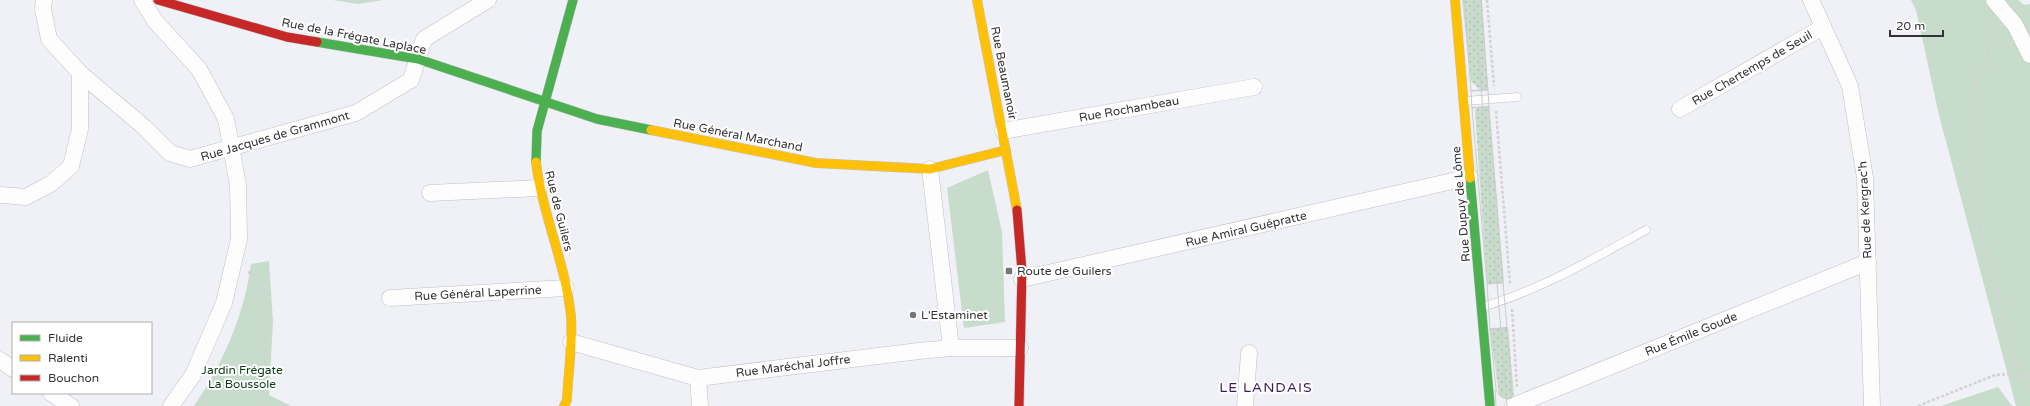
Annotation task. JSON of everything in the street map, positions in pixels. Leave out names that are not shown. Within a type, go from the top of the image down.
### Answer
[{"type":"street","name":"Rue Jacques de Grammont","points":[[44,0],[43,9],[50,39],[80,73],[144,127],[170,153],[190,160],[356,113],[411,80],[424,39],[488,0]]},
{"type":"street","points":[[142,0],[155,21],[199,69],[226,119],[238,185],[239,239],[224,303],[193,375],[171,406]]},
{"type":"street","name":"Rue de la Frégate Laplace","points":[[158,0],[286,37],[418,59],[544,103]]},
{"type":"street","name":"Rue de Guilers","points":[[564,406],[567,400],[571,318],[566,288],[539,188],[535,156],[537,131],[573,0]]},
{"type":"street","name":"Rue Beaumanoir","points":[[977,0],[1003,131],[1019,224],[1022,279],[1019,406]]},
{"type":"street","name":"Rue Dupuy de Lôme","points":[[1455,0],[1490,406]]},
{"type":"street","name":"Rue de Kergrac'h","points":[[1811,0],[1850,86],[1866,178],[1872,406]]},
{"type":"street","points":[[1995,2],[2015,24],[2030,55]]},
{"type":"street","name":"Rue Chertemps de Seuil","points":[[1680,109],[1823,27]]},
{"type":"street","points":[[0,195],[26,197],[52,183],[71,166],[80,129],[80,73]]},
{"type":"street","name":"Rue Rochambeau","points":[[1003,131],[1254,87]]},
{"type":"street","name":"Rue Général Marchand","points":[[544,103],[597,119],[816,163],[930,169],[1006,150]]},
{"type":"street","points":[[930,169],[952,348]]},
{"type":"street","name":"Rue Amiral Guépratte","points":[[1022,279],[1370,201],[1470,177]]},
{"type":"street","points":[[430,193],[539,188]]},
{"type":"street","name":"Rue Émile Goude","points":[[1516,405],[1868,262]]},
{"type":"street","name":"Rue Général Laperrine","points":[[390,298],[566,288]]},
{"type":"street","name":"Rue Maréchal Joffre","points":[[571,342],[698,378],[919,350],[952,348],[1020,348]]},
{"type":"street","points":[[1245,406],[1249,353]]},
{"type":"street","points":[[0,360],[12,368]]},
{"type":"street","points":[[698,378],[700,406]]},
{"type":"street","points":[[53,394],[71,406]]},
{"type":"lane","points":[[1464,101],[1517,98]]},
{"type":"lane","points":[[1481,307],[1512,298],[1576,268],[1646,230]]},
{"type":"path","points":[[1487,0],[1512,298],[1516,405]]},
{"type":"path","points":[[1995,2],[1989,26],[1988,57],[1976,84],[1972,149],[1981,235],[2019,372],[2030,391]]},
{"type":"path","points":[[233,266],[254,275],[261,286],[267,314],[263,406]]},
{"type":"path","points":[[1918,406],[1995,375],[2019,372],[2030,373]]},
{"type":"green space","points":[[333,0],[383,0],[358,4]]},
{"type":"green space","points":[[1462,0],[1482,0],[1488,90],[1479,89],[1471,81]]},
{"type":"green space","points":[[1911,0],[2018,0],[2024,5],[2030,4],[2030,406],[2016,406],[1939,115],[1916,10]]},
{"type":"green space","points":[[1489,107],[1504,282],[1487,284],[1475,111],[1477,108]]},
{"type":"green space","points":[[988,170],[1002,232],[1005,322],[964,328],[947,188]]},
{"type":"green space","name":"Jardin Frégate La Boussole","points":[[269,261],[273,321],[269,395],[291,406],[194,406],[214,374],[231,338],[244,301],[251,264]]},
{"type":"green space","points":[[1508,327],[1514,395],[1512,398],[1506,399],[1499,395],[1490,329]]},
{"type":"green space","points":[[1998,387],[2012,406],[1941,406]]},
{"type":"tram line","points":[[1464,0],[1471,91],[1488,90],[1481,0]]},
{"type":"tram line","points":[[1474,0],[1507,406]]},
{"type":"tram line","points":[[1488,90],[1489,107],[1472,108],[1471,91],[1488,90]]},
{"type":"tram line","points":[[1489,107],[1503,283],[1487,284],[1472,108],[1489,107]]},
{"type":"tram line","points":[[1503,283],[1507,328],[1490,329],[1487,284],[1503,283]]},
{"type":"tram line","points":[[1507,328],[1512,398],[1507,399],[1500,396],[1496,389],[1490,329],[1507,328]]},
{"type":"tram line","points":[[1495,390],[1496,406]]},
{"type":"traffic: fast","points":[[536,162],[537,131],[573,0]]},
{"type":"traffic: fast","points":[[317,42],[418,59],[597,119],[651,130]]},
{"type":"traffic: fast","points":[[1470,178],[1490,406]]},
{"type":"traffic: slow","points":[[977,0],[1017,210]]},
{"type":"traffic: slow","points":[[1455,0],[1470,178]]},
{"type":"traffic: slow","points":[[651,130],[816,163],[930,169],[1006,150]]},
{"type":"traffic: slow","points":[[536,162],[543,201],[564,278],[571,317],[571,347],[567,400],[564,406]]},
{"type":"traffic: jam","points":[[158,0],[287,37],[317,42]]},
{"type":"traffic: jam","points":[[1017,210],[1022,271],[1019,406]]},
{"type":"place","name":"Route de Guilers","points":[[1009,271]]},
{"type":"place","name":"L'Estaminet","points":[[913,315]]},
{"type":"district","name":"LE LANDAIS","points":[[1266,387]]}]
